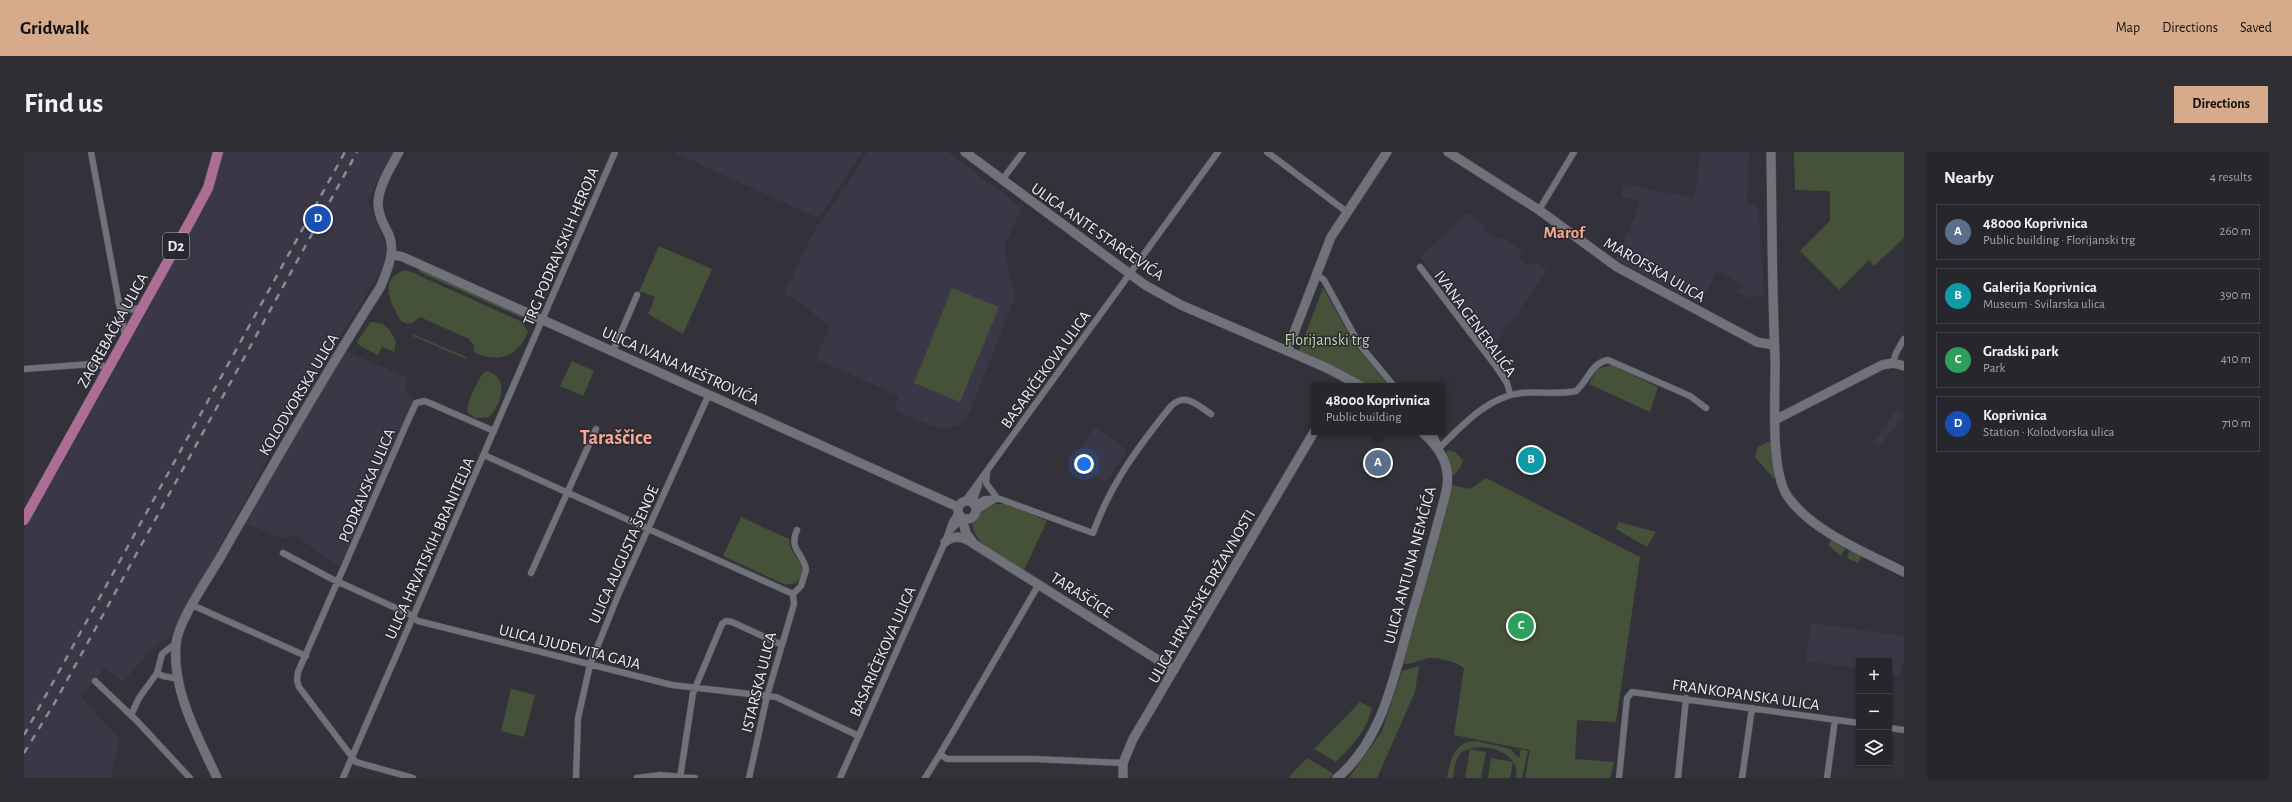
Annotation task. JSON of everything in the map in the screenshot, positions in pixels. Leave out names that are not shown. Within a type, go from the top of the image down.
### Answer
[{"type":"main road","name":"ZAGREBAČKA ULICA","points":[[24,520],[140,308],[208,188],[218,152]]},
{"type":"main road","name":"KOLODVORSKA ULICA","points":[[176,643],[192,606],[381,286],[388,269],[391,254],[390,240],[381,219],[378,204],[384,183],[399,152]]},
{"type":"main road","name":"ULICA ANTE STARČEVIĆA","points":[[965,152],[1129,275],[1181,305],[1287,351]]},
{"type":"main road","points":[[1344,382],[1287,351],[1331,238],[1387,152]]},
{"type":"main road","name":"MAROFSKA ULICA","points":[[1448,152],[1539,210],[1629,274],[1757,342],[1774,345]]},
{"type":"main road","points":[[1771,152],[1775,420],[1780,479],[1793,503],[1811,520],[1837,536],[1904,572]]},
{"type":"main road","name":"ULICA IVANA MEŠTROVIĆA","points":[[391,254],[403,257],[967,510]]},
{"type":"main road","points":[[1775,420],[1882,365],[1893,363],[1904,366]]},
{"type":"main road","name":"ULICA HRVATSKE DRŽAVNOSTI","points":[[1123,778],[1124,763],[1133,739],[1312,435]]},
{"type":"main road","points":[[1425,435],[1439,448]]},
{"type":"main road","name":"ULICA ANTUNA NEMČIĆA","points":[[1337,778],[1357,758],[1374,732],[1397,667],[1447,487],[1446,471],[1439,448]]},
{"type":"main road","name":"TARAŠČICE","points":[[967,510],[966,532],[974,544],[1174,670]]},
{"type":"main road","points":[[946,539],[960,537],[974,544]]},
{"type":"main road","points":[[176,643],[179,679],[188,714],[217,778]]},
{"type":"street","points":[[91,152],[117,301],[125,336]]},
{"type":"street","name":"TRG PODRAVSKIH HEROJA","points":[[529,350],[615,152]]},
{"type":"street","points":[[1002,180],[1023,152]]},
{"type":"street","name":"BASARIČEKOVA ULICA","points":[[840,778],[946,539],[967,510],[982,478],[1218,152]]},
{"type":"street","points":[[1267,152],[1347,212]]},
{"type":"street","points":[[1539,210],[1574,152]]},
{"type":"street","name":"IVANA GENERALIĆA","points":[[1420,268],[1495,365],[1506,383],[1510,394]]},
{"type":"street","points":[[1317,275],[1324,280],[1359,344],[1392,383]]},
{"type":"street","points":[[613,351],[637,295]]},
{"type":"street","points":[[117,301],[127,310],[140,308]]},
{"type":"street","points":[[1893,363],[1896,353],[1904,339]]},
{"type":"street","name":"ULICA HRVATSKIH BRANITELJA","points":[[343,778],[529,350]]},
{"type":"street","points":[[1434,435],[1439,448],[1476,414],[1510,394],[1576,391],[1587,380],[1596,364],[1608,360],[1690,396],[1706,408]]},
{"type":"street","points":[[24,369],[92,364],[108,367]]},
{"type":"street","name":"ULICA AUGUSTA ŠENOE","points":[[576,778],[578,718],[590,665],[619,592],[709,394]]},
{"type":"street","points":[[987,472],[986,483],[997,498],[1093,533],[1113,485],[1137,450],[1171,406],[1181,399],[1188,398],[1211,414]]},
{"type":"street","name":"PODRAVSKA ULICA","points":[[352,757],[299,687],[297,680],[298,672],[416,403],[420,401],[429,402],[494,431]]},
{"type":"street","points":[[531,573],[596,429]]},
{"type":"street","points":[[484,455],[793,594],[801,586],[806,570],[794,544],[797,530]]},
{"type":"street","points":[[967,510],[983,505],[997,498]]},
{"type":"street","name":"ULICA LJUDEVITA GAJA","points":[[284,553],[338,582],[418,621],[672,685],[767,696],[788,702],[859,736]]},
{"type":"street","points":[[925,778],[1039,584]]},
{"type":"street","name":"ISTARSKA ULICA","points":[[749,778],[767,696],[794,604],[793,594]]},
{"type":"street","points":[[192,606],[306,656]]},
{"type":"street","points":[[680,777],[687,724],[695,688],[720,626],[726,621],[732,622],[782,645]]},
{"type":"street","points":[[131,716],[139,698],[157,673],[162,654],[176,643]]},
{"type":"street","points":[[157,673],[167,678],[179,679]]},
{"type":"street","points":[[95,681],[131,716],[190,778]]},
{"type":"street","name":"FRANKOPANSKA ULICA","points":[[1619,778],[1627,698],[1630,692],[1637,691],[1856,723]]},
{"type":"street","points":[[1678,778],[1686,698]]},
{"type":"street","points":[[1742,778],[1752,708]]},
{"type":"street","points":[[1827,778],[1835,720]]},
{"type":"street","points":[[1892,728],[1904,730]]},
{"type":"street","points":[[940,754],[947,759],[1034,759],[1124,763]]},
{"type":"street","points":[[352,757],[356,762],[413,778]]},
{"type":"street","points":[[636,778],[660,775],[695,778]]},
{"type":"shaded area","points":[[222,152],[394,152],[368,200],[386,248],[383,267],[285,428],[169,638],[152,648],[123,682],[104,668],[81,697],[120,739],[110,778],[24,778],[24,531],[121,359],[213,188]]},
{"type":"shaded area","points":[[673,152],[862,152],[818,218]]},
{"type":"shaded area","points":[[867,152],[948,152],[1022,208],[1004,247],[1015,297],[970,411],[960,424],[942,430],[894,410],[899,396],[816,359],[830,327],[801,303],[784,294],[815,229],[840,196]]},
{"type":"shaded area","points":[[1701,152],[1749,152],[1747,204],[1758,205],[1764,297],[1752,296],[1751,299],[1737,292],[1741,284],[1717,271],[1700,304],[1615,259],[1637,213],[1636,211],[1640,201],[1621,196],[1624,184],[1694,198]]},
{"type":"shaded area","points":[[1467,212],[1485,225],[1483,228],[1498,239],[1500,237],[1523,252],[1518,257],[1529,265],[1533,262],[1547,269],[1491,351],[1421,257]]},
{"type":"shaded area","points":[[346,351],[407,378],[405,391],[420,406],[339,566],[296,536],[280,538],[245,523]]},
{"type":"shaded area","points":[[1896,410],[1903,415],[1880,447],[1873,442]]},
{"type":"shaded area","points":[[1095,426],[1127,450],[1106,482],[1072,461]]},
{"type":"shaded area","points":[[1811,623],[1904,636],[1904,663],[1902,663],[1900,675],[1892,674],[1892,658],[1856,658],[1856,669],[1806,661]]},
{"type":"green space","points":[[1794,152],[1904,152],[1904,238],[1874,266],[1869,260],[1839,290],[1800,251],[1830,221],[1830,191],[1795,190]]},
{"type":"green space","points":[[659,246],[712,269],[683,334],[648,314],[655,297],[642,292],[638,294]]},
{"type":"green space","points":[[420,269],[528,317],[527,320],[419,272]]},
{"type":"green space","points":[[403,271],[409,271],[522,322],[528,332],[524,341],[513,352],[506,356],[499,358],[483,356],[474,352],[474,346],[469,339],[420,317],[411,323],[401,321],[391,301],[389,287],[391,280],[395,275]]},
{"type":"green space","points":[[952,288],[999,307],[960,402],[914,383]]},
{"type":"green space","name":"Florijanski trg","points":[[1323,288],[1357,348],[1386,383],[1363,383],[1299,351]]},
{"type":"green space","points":[[370,322],[380,323],[390,330],[396,342],[394,352],[382,347],[378,355],[359,345],[357,342]]},
{"type":"green space","points":[[412,334],[466,357],[466,359],[413,336]]},
{"type":"green space","points":[[572,361],[594,371],[583,396],[560,386]]},
{"type":"green space","points":[[1611,365],[1658,387],[1650,412],[1589,384],[1597,369]]},
{"type":"green space","points":[[487,371],[494,374],[499,379],[502,391],[494,411],[489,417],[476,418],[468,413],[469,404],[477,383]]},
{"type":"green space","points":[[1769,441],[1771,444],[1776,476],[1774,479],[1755,457],[1758,447]]},
{"type":"green space","points":[[1448,450],[1455,452],[1463,460],[1460,468],[1454,475],[1451,475],[1445,454]]},
{"type":"green space","points":[[1486,478],[1640,557],[1616,722],[1577,720],[1575,759],[1614,762],[1610,778],[1525,778],[1530,750],[1454,735],[1464,668],[1457,664],[1438,658],[1402,664],[1434,557],[1451,485],[1470,489]]},
{"type":"green space","points":[[996,504],[1007,504],[1047,521],[1024,570],[984,546],[974,532],[972,523],[976,521],[979,511]]},
{"type":"green space","points":[[741,517],[789,539],[792,551],[799,561],[802,571],[801,576],[796,583],[786,585],[723,556]]},
{"type":"green space","points":[[1619,522],[1656,532],[1647,547],[1616,529]]},
{"type":"green space","points":[[1832,539],[1846,547],[1841,556],[1828,545]]},
{"type":"green space","points":[[1850,549],[1862,555],[1858,563],[1847,558]]},
{"type":"green space","points":[[1419,666],[1415,692],[1377,778],[1349,778],[1382,731],[1402,671]]},
{"type":"green space","points":[[511,689],[535,695],[524,737],[501,731]]},
{"type":"green space","points":[[1360,702],[1372,708],[1370,716],[1363,731],[1348,750],[1336,762],[1314,749]]},
{"type":"green space","points":[[1477,741],[1510,749],[1519,758],[1521,749],[1528,751],[1522,778],[1516,778],[1516,768],[1512,760],[1504,754],[1495,750],[1475,748],[1466,750],[1458,756],[1453,778],[1447,778],[1450,764],[1455,752],[1463,744]]},
{"type":"green space","points":[[1470,749],[1486,752],[1481,778],[1465,778]]},
{"type":"green space","points":[[1307,758],[1334,774],[1329,778],[1288,778]]},
{"type":"green space","points":[[1491,758],[1513,762],[1510,778],[1488,778]]},
{"type":"railway","points":[[24,735],[345,152]]},
{"type":"railway","points":[[24,753],[54,704],[357,152]]},
{"type":"place","name":"Koprivnica","points":[[318,219]]},
{"type":"place","name":"Galerija Koprivnica","points":[[1531,460]]},
{"type":"place","name":"48000 Koprivnica","points":[[1378,463]]},
{"type":"place","name":"Gradski park","points":[[1521,626]]},
{"type":"district","name":"Marof","points":[[1564,232]]},
{"type":"district","name":"Taraščice","points":[[616,437]]}]
